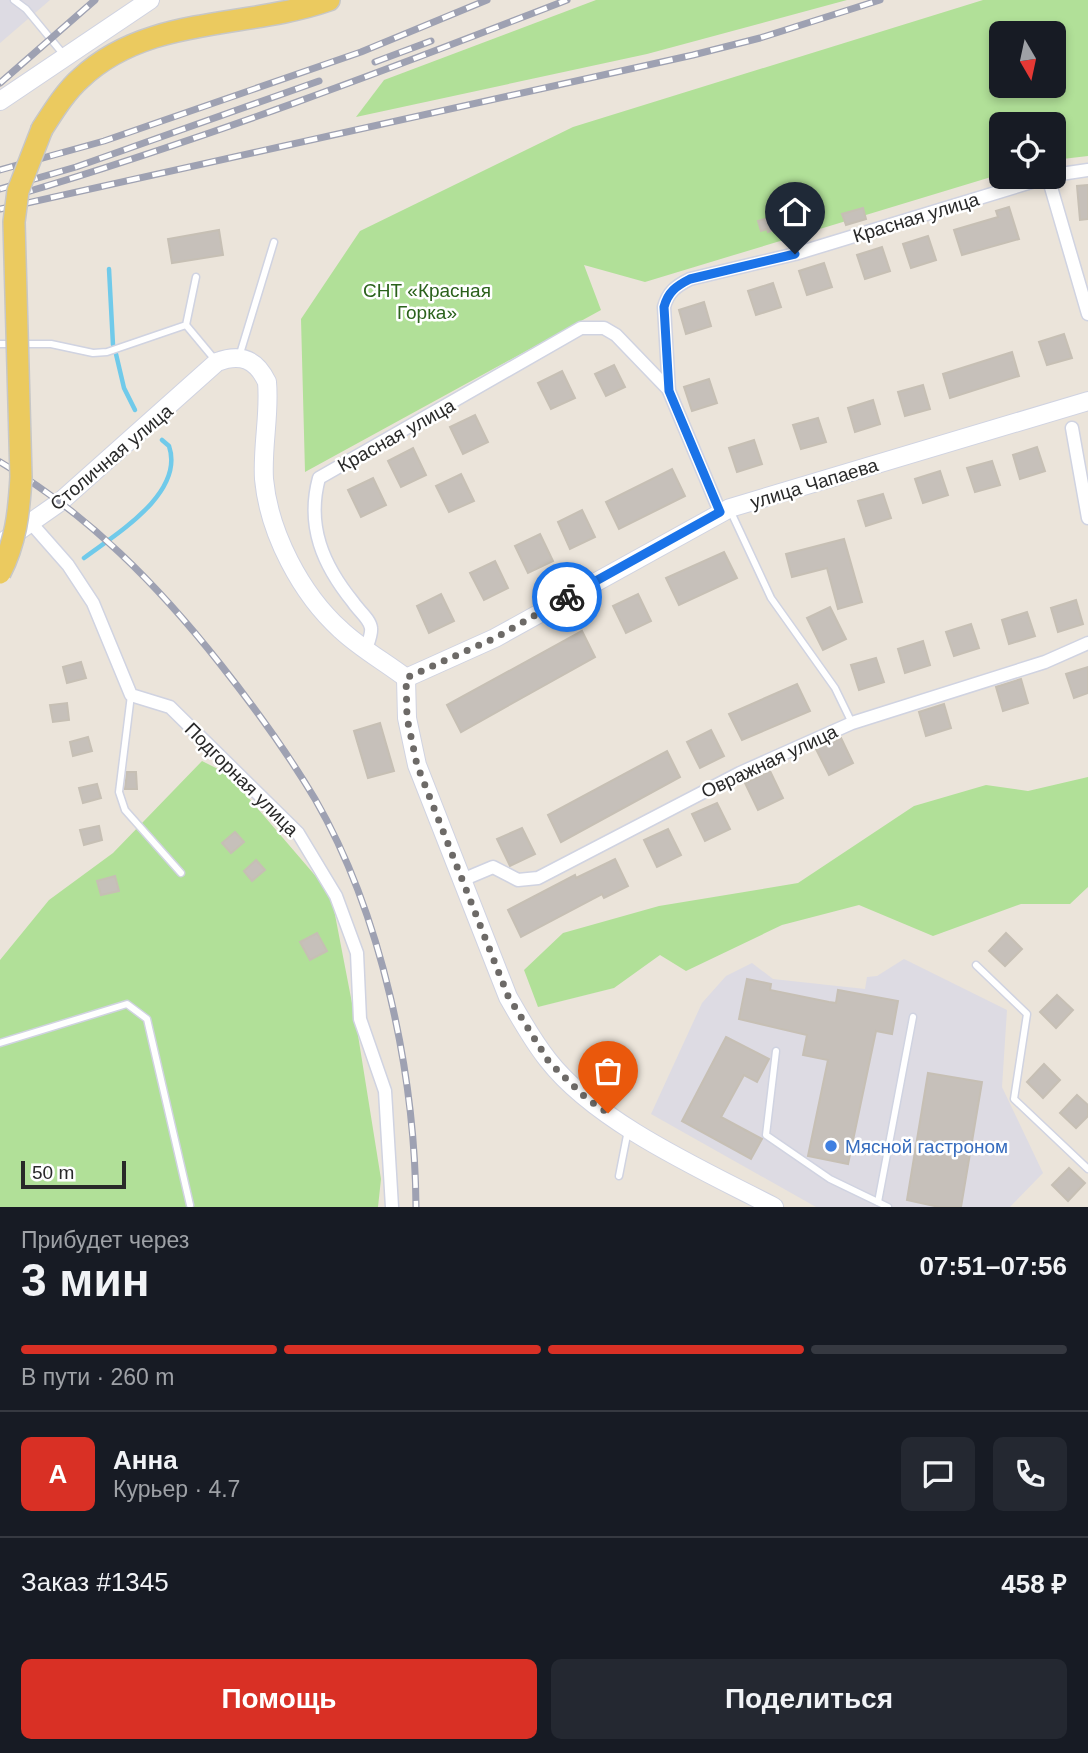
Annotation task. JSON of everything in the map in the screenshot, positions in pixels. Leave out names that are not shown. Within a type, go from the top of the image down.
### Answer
[{"type":"main road","points":[[0,573],[11,551],[19,516],[21,477],[14,222],[18,191],[42,129],[81,78],[118,52],[146,38],[279,16],[329,0]]},
{"type":"street","points":[[0,101],[150,0]]},
{"type":"street","points":[[1066,174],[1088,170]]},
{"type":"street","name":"Красная улица","points":[[669,391],[664,307],[667,295],[678,285],[690,279],[795,254],[1009,189]]},
{"type":"street","points":[[1052,189],[1088,314]]},
{"type":"street","name":"Красная улица","points":[[366,649],[372,630],[369,621],[339,585],[315,533],[312,512],[319,478],[582,328],[604,328],[616,335],[669,391]]},
{"type":"street","points":[[217,362],[239,357],[250,360],[260,368],[267,382],[264,479],[269,508],[280,538],[319,608],[342,632],[406,678],[407,718],[414,754],[508,996],[527,1031],[549,1062],[587,1099],[629,1128],[774,1207]]},
{"type":"street","name":"Столичная улица","points":[[0,544],[108,462],[217,362]]},
{"type":"street","points":[[669,391],[725,510]]},
{"type":"street","name":"улица Чапаева","points":[[406,678],[495,638],[725,510],[1088,401]]},
{"type":"street","points":[[1072,428],[1088,518]]},
{"type":"street","points":[[31,523],[68,565],[93,603],[131,695]]},
{"type":"street","name":"Овражная улица","points":[[462,880],[493,867],[519,880],[538,878],[740,773],[852,723],[1045,662],[1088,643]]},
{"type":"street","name":"Подгорная улица","points":[[131,695],[170,707],[273,808],[298,833],[335,897],[357,953],[360,1019],[385,1091],[392,1207]]},
{"type":"lane","points":[[14,0],[26,9],[64,56]]},
{"type":"lane","points":[[239,357],[274,242]]},
{"type":"lane","points":[[186,325],[196,277]]},
{"type":"lane","points":[[0,344],[51,344],[93,353],[107,352],[186,325]]},
{"type":"lane","points":[[186,325],[217,362]]},
{"type":"lane","points":[[725,510],[771,598],[835,688],[852,723]]},
{"type":"lane","points":[[131,695],[119,792],[125,810],[181,873]]},
{"type":"lane","points":[[976,965],[1027,1014],[1014,1099],[1088,1169]]},
{"type":"lane","points":[[0,1043],[127,1004],[148,1019],[190,1205]]},
{"type":"lane","points":[[878,1202],[913,1017]]},
{"type":"lane","points":[[776,1051],[766,1135],[830,1179],[888,1207]]},
{"type":"lane","points":[[619,1176],[629,1128]]},
{"type":"shaded area","points":[[0,0],[50,0],[0,43]]},
{"type":"shaded area","points":[[904,959],[1007,1010],[1002,1087],[1043,1173],[1010,1207],[816,1207],[651,1114],[702,1003],[726,976],[752,963],[773,979],[865,989],[867,977],[877,976]]},
{"type":"green space","points":[[596,0],[847,0],[647,54],[356,117],[384,80]]},
{"type":"green space","name":"СНТ «Красная Горка»","points":[[983,0],[1088,0],[1088,156],[1066,159],[1066,112],[989,112],[989,178],[645,282],[584,265],[601,310],[305,472],[301,319],[360,231],[573,127]]},
{"type":"green space","points":[[202,761],[228,774],[331,894],[357,1029],[381,1179],[378,1207],[0,1207],[0,960],[49,900],[113,853]]},
{"type":"green space","points":[[1088,777],[1088,887],[1070,904],[1021,904],[933,936],[859,905],[782,925],[686,971],[660,955],[614,988],[538,1007],[524,970],[563,933],[659,906],[798,883],[914,806],[986,785],[1028,791]]},
{"type":"building","points":[[1088,185],[1088,219],[1080,220],[1077,186]]},
{"type":"building","points":[[802,196],[808,218],[768,232],[767,229],[761,231],[758,221],[794,211],[791,199]]},
{"type":"building","points":[[1009,207],[1019,239],[962,255],[954,230],[998,217],[996,211]]},
{"type":"building","points":[[863,208],[866,219],[846,225],[842,214]]},
{"type":"building","points":[[219,230],[223,255],[172,263],[168,239]]},
{"type":"building","points":[[928,236],[936,260],[911,268],[903,244]]},
{"type":"building","points":[[882,247],[890,271],[865,279],[857,255]]},
{"type":"building","points":[[824,263],[832,287],[807,295],[799,271]]},
{"type":"building","points":[[773,283],[781,307],[756,315],[748,291]]},
{"type":"building","points":[[704,302],[711,326],[686,334],[679,310]]},
{"type":"building","points":[[1064,334],[1072,358],[1047,365],[1039,342]]},
{"type":"building","points":[[1012,352],[1019,376],[950,398],[943,374]]},
{"type":"building","points":[[614,365],[625,387],[606,396],[595,374]]},
{"type":"building","points":[[562,371],[575,398],[551,409],[538,383]]},
{"type":"building","points":[[709,379],[717,403],[692,411],[684,387]]},
{"type":"building","points":[[923,385],[930,409],[905,416],[898,392]]},
{"type":"building","points":[[873,400],[880,424],[855,432],[848,408]]},
{"type":"building","points":[[475,415],[488,442],[463,454],[450,427]]},
{"type":"building","points":[[818,418],[826,442],[801,449],[793,425]]},
{"type":"building","points":[[754,440],[762,464],[737,472],[729,448]]},
{"type":"building","points":[[1037,447],[1045,471],[1020,479],[1013,455]]},
{"type":"building","points":[[413,448],[426,475],[401,487],[388,461]]},
{"type":"building","points":[[992,461],[1000,485],[975,492],[967,468]]},
{"type":"building","points":[[672,469],[685,496],[619,529],[606,502]]},
{"type":"building","points":[[940,471],[948,495],[923,503],[915,479]]},
{"type":"building","points":[[461,474],[474,501],[449,512],[436,486]]},
{"type":"building","points":[[373,478],[386,505],[361,517],[348,490]]},
{"type":"building","points":[[883,494],[891,518],[866,526],[858,501]]},
{"type":"building","points":[[582,510],[595,537],[570,549],[558,522]]},
{"type":"building","points":[[540,534],[553,561],[528,573],[515,546]]},
{"type":"building","points":[[844,539],[862,602],[838,609],[827,568],[792,577],[786,554]]},
{"type":"building","points":[[724,552],[737,578],[679,605],[666,578]]},
{"type":"building","points":[[495,561],[508,588],[484,600],[470,573]]},
{"type":"building","points":[[441,594],[454,621],[429,633],[417,606]]},
{"type":"building","points":[[638,594],[651,621],[626,633],[613,606]]},
{"type":"building","points":[[1076,600],[1083,624],[1058,632],[1051,608]]},
{"type":"building","points":[[830,607],[846,639],[823,650],[807,618]]},
{"type":"building","points":[[1027,612],[1035,636],[1009,644],[1002,620]]},
{"type":"building","points":[[971,624],[979,648],[954,656],[946,632]]},
{"type":"building","points":[[582,631],[595,657],[461,732],[447,705]]},
{"type":"building","points":[[923,641],[930,665],[905,673],[898,649]]},
{"type":"building","points":[[876,658],[884,682],[859,690],[851,665]]},
{"type":"building","points":[[81,662],[86,678],[67,683],[63,667]]},
{"type":"building","points":[[1088,667],[1088,693],[1074,698],[1066,674]]},
{"type":"building","points":[[1021,679],[1028,703],[1003,711],[996,687]]},
{"type":"building","points":[[797,684],[810,711],[742,740],[729,714]]},
{"type":"building","points":[[67,703],[69,720],[53,722],[50,705]]},
{"type":"building","points":[[944,704],[951,728],[926,736],[919,712]]},
{"type":"building","points":[[380,723],[394,771],[368,778],[354,731]]},
{"type":"building","points":[[711,730],[724,756],[700,768],[687,742]]},
{"type":"building","points":[[88,737],[92,751],[73,756],[70,742]]},
{"type":"building","points":[[841,738],[853,763],[829,775],[816,749]]},
{"type":"building","points":[[667,751],[680,777],[561,842],[548,815]]},
{"type":"building","points":[[770,771],[783,798],[758,810],[745,783]]},
{"type":"building","points":[[127,772],[136,772],[137,789],[125,789]]},
{"type":"building","points":[[97,784],[101,798],[83,803],[79,788]]},
{"type":"building","points":[[717,803],[730,829],[705,841],[692,814]]},
{"type":"building","points":[[99,826],[102,840],[84,845],[80,830]]},
{"type":"building","points":[[522,828],[535,854],[510,866],[497,839]]},
{"type":"building","points":[[668,829],[681,855],[657,867],[644,840]]},
{"type":"building","points":[[235,832],[244,842],[231,853],[222,843]]},
{"type":"building","points":[[615,859],[628,886],[604,898],[602,894],[521,937],[508,910],[575,875],[576,878]]},
{"type":"building","points":[[256,860],[265,870],[252,881],[244,871]]},
{"type":"building","points":[[115,876],[119,891],[101,895],[97,881]]},
{"type":"building","points":[[317,933],[327,951],[310,960],[300,942]]},
{"type":"building","points":[[1006,933],[1022,949],[1005,966],[989,951]]},
{"type":"building","points":[[747,979],[771,984],[770,990],[829,1002],[836,1003],[838,990],[898,1001],[892,1034],[876,1031],[848,1164],[808,1156],[828,1060],[803,1055],[807,1035],[739,1019]]},
{"type":"building","points":[[1057,995],[1073,1010],[1056,1028],[1040,1012]]},
{"type":"building","points":[[726,1037],[769,1059],[757,1082],[744,1075],[721,1117],[762,1139],[751,1159],[682,1121]]},
{"type":"building","points":[[1044,1064],[1060,1080],[1043,1098],[1027,1082]]},
{"type":"building","points":[[928,1073],[982,1082],[961,1207],[939,1207],[907,1200]]},
{"type":"building","points":[[1077,1095],[1088,1105],[1088,1116],[1076,1128],[1060,1113]]},
{"type":"building","points":[[1069,1168],[1085,1183],[1068,1201],[1052,1185]]},
{"type":"waterway","points":[[109,269],[113,345]]},
{"type":"waterway","points":[[116,354],[124,388],[135,410]]},
{"type":"waterway","points":[[84,558],[129,524],[158,496],[167,480],[171,463],[169,446],[162,440]]},
{"type":"railway","points":[[0,83],[95,0]]},
{"type":"railway","points":[[0,170],[104,141],[361,52],[487,0]]},
{"type":"railway","points":[[20,194],[295,103],[567,0]]},
{"type":"railway","points":[[0,209],[693,55],[760,38],[880,0]]},
{"type":"railway","points":[[375,62],[431,41]]},
{"type":"railway","points":[[0,189],[76,167],[319,81]]},
{"type":"railway","points":[[0,462],[63,504],[147,579],[234,681],[282,747],[315,799],[339,844],[359,893],[390,997],[409,1103],[416,1207]]},
{"type":"way so far","points":[[567,597],[495,638],[406,678],[407,718],[417,765],[508,996],[527,1031],[549,1062],[587,1099],[608,1113]]},
{"type":"place","name":"Мясной гастроном","points":[[831,1146]]},
{"type":"route","points":[[567,597],[720,512],[669,391],[664,307],[667,295],[690,279],[795,254]]}]
